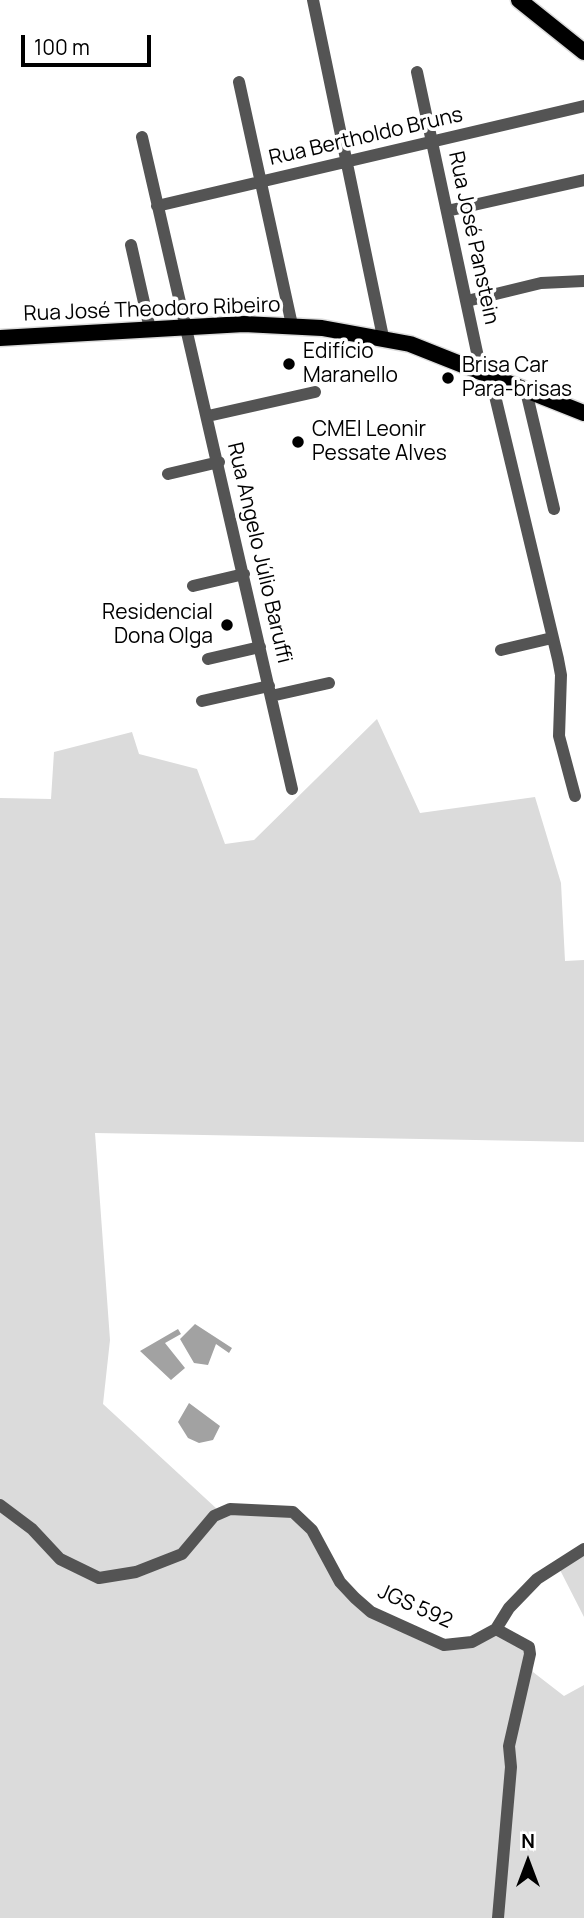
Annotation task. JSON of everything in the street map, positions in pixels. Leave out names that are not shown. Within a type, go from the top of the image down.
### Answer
[{"type":"main road","points":[[519,0],[584,52]]},
{"type":"main road","name":"Rua José Theodoro Ribeiro","points":[[0,338],[186,327],[292,325],[383,337],[442,355],[526,391],[584,412]]},
{"type":"street","points":[[313,0],[383,337]]},
{"type":"street","name":"Rua José Panstein","points":[[417,72],[467,301],[561,674],[559,736],[575,796]]},
{"type":"street","points":[[239,82],[292,325]]},
{"type":"street","name":"Rua Bertholdo Bruns","points":[[157,206],[584,106]]},
{"type":"street","name":"Rua Angelo Júlio Baruffi","points":[[142,137],[219,462],[292,789]]},
{"type":"street","points":[[447,211],[584,180]]},
{"type":"street","points":[[131,245],[150,329]]},
{"type":"street","points":[[467,301],[541,284],[584,281]]},
{"type":"street","points":[[526,391],[554,509]]},
{"type":"street","points":[[208,416],[315,392]]},
{"type":"street","points":[[168,474],[219,462]]},
{"type":"street","points":[[193,586],[244,574]]},
{"type":"street","points":[[501,650],[552,638]]},
{"type":"street","points":[[208,659],[260,647]]},
{"type":"street","points":[[202,701],[329,683]]},
{"type":"street","name":"JGS 592","points":[[0,1505],[32,1529],[60,1559],[99,1578],[136,1572],[182,1555],[214,1516],[230,1510],[293,1512],[312,1530],[340,1582],[372,1612],[444,1645],[472,1643],[496,1629],[509,1608],[537,1579],[584,1549]]},
{"type":"street","points":[[496,1629],[529,1647],[530,1654],[509,1746],[511,1767],[498,1918]]},
{"type":"shaded area","points":[[377,719],[420,813],[535,797],[561,883],[565,961],[584,960],[584,1142],[95,1133],[110,1340],[103,1404],[217,1509],[296,1514],[368,1613],[445,1648],[500,1628],[527,1647],[533,1672],[564,1696],[584,1685],[584,1918],[0,1918],[0,798],[51,799],[54,752],[132,732],[139,754],[197,769],[225,844],[254,840]]},
{"type":"shaded area","points":[[195,1324],[232,1348],[229,1353],[216,1344],[208,1365],[194,1363],[180,1339]]},
{"type":"shaded area","points":[[178,1329],[181,1334],[165,1343],[185,1368],[171,1380],[140,1351]]},
{"type":"shaded area","points":[[189,1403],[220,1426],[213,1440],[199,1443],[188,1438],[178,1422]]},
{"type":"shaded area","points":[[584,1551],[584,1617],[559,1568]]},
{"type":"place","name":"Edifício Maranello","points":[[289,364]]},
{"type":"place","name":"Brisa Car Para-brisas","points":[[448,378]]},
{"type":"place","name":"CMEI Leonir Pessate Alves","points":[[298,442]]},
{"type":"place","name":"Residencial Dona Olga","points":[[227,625]]}]
